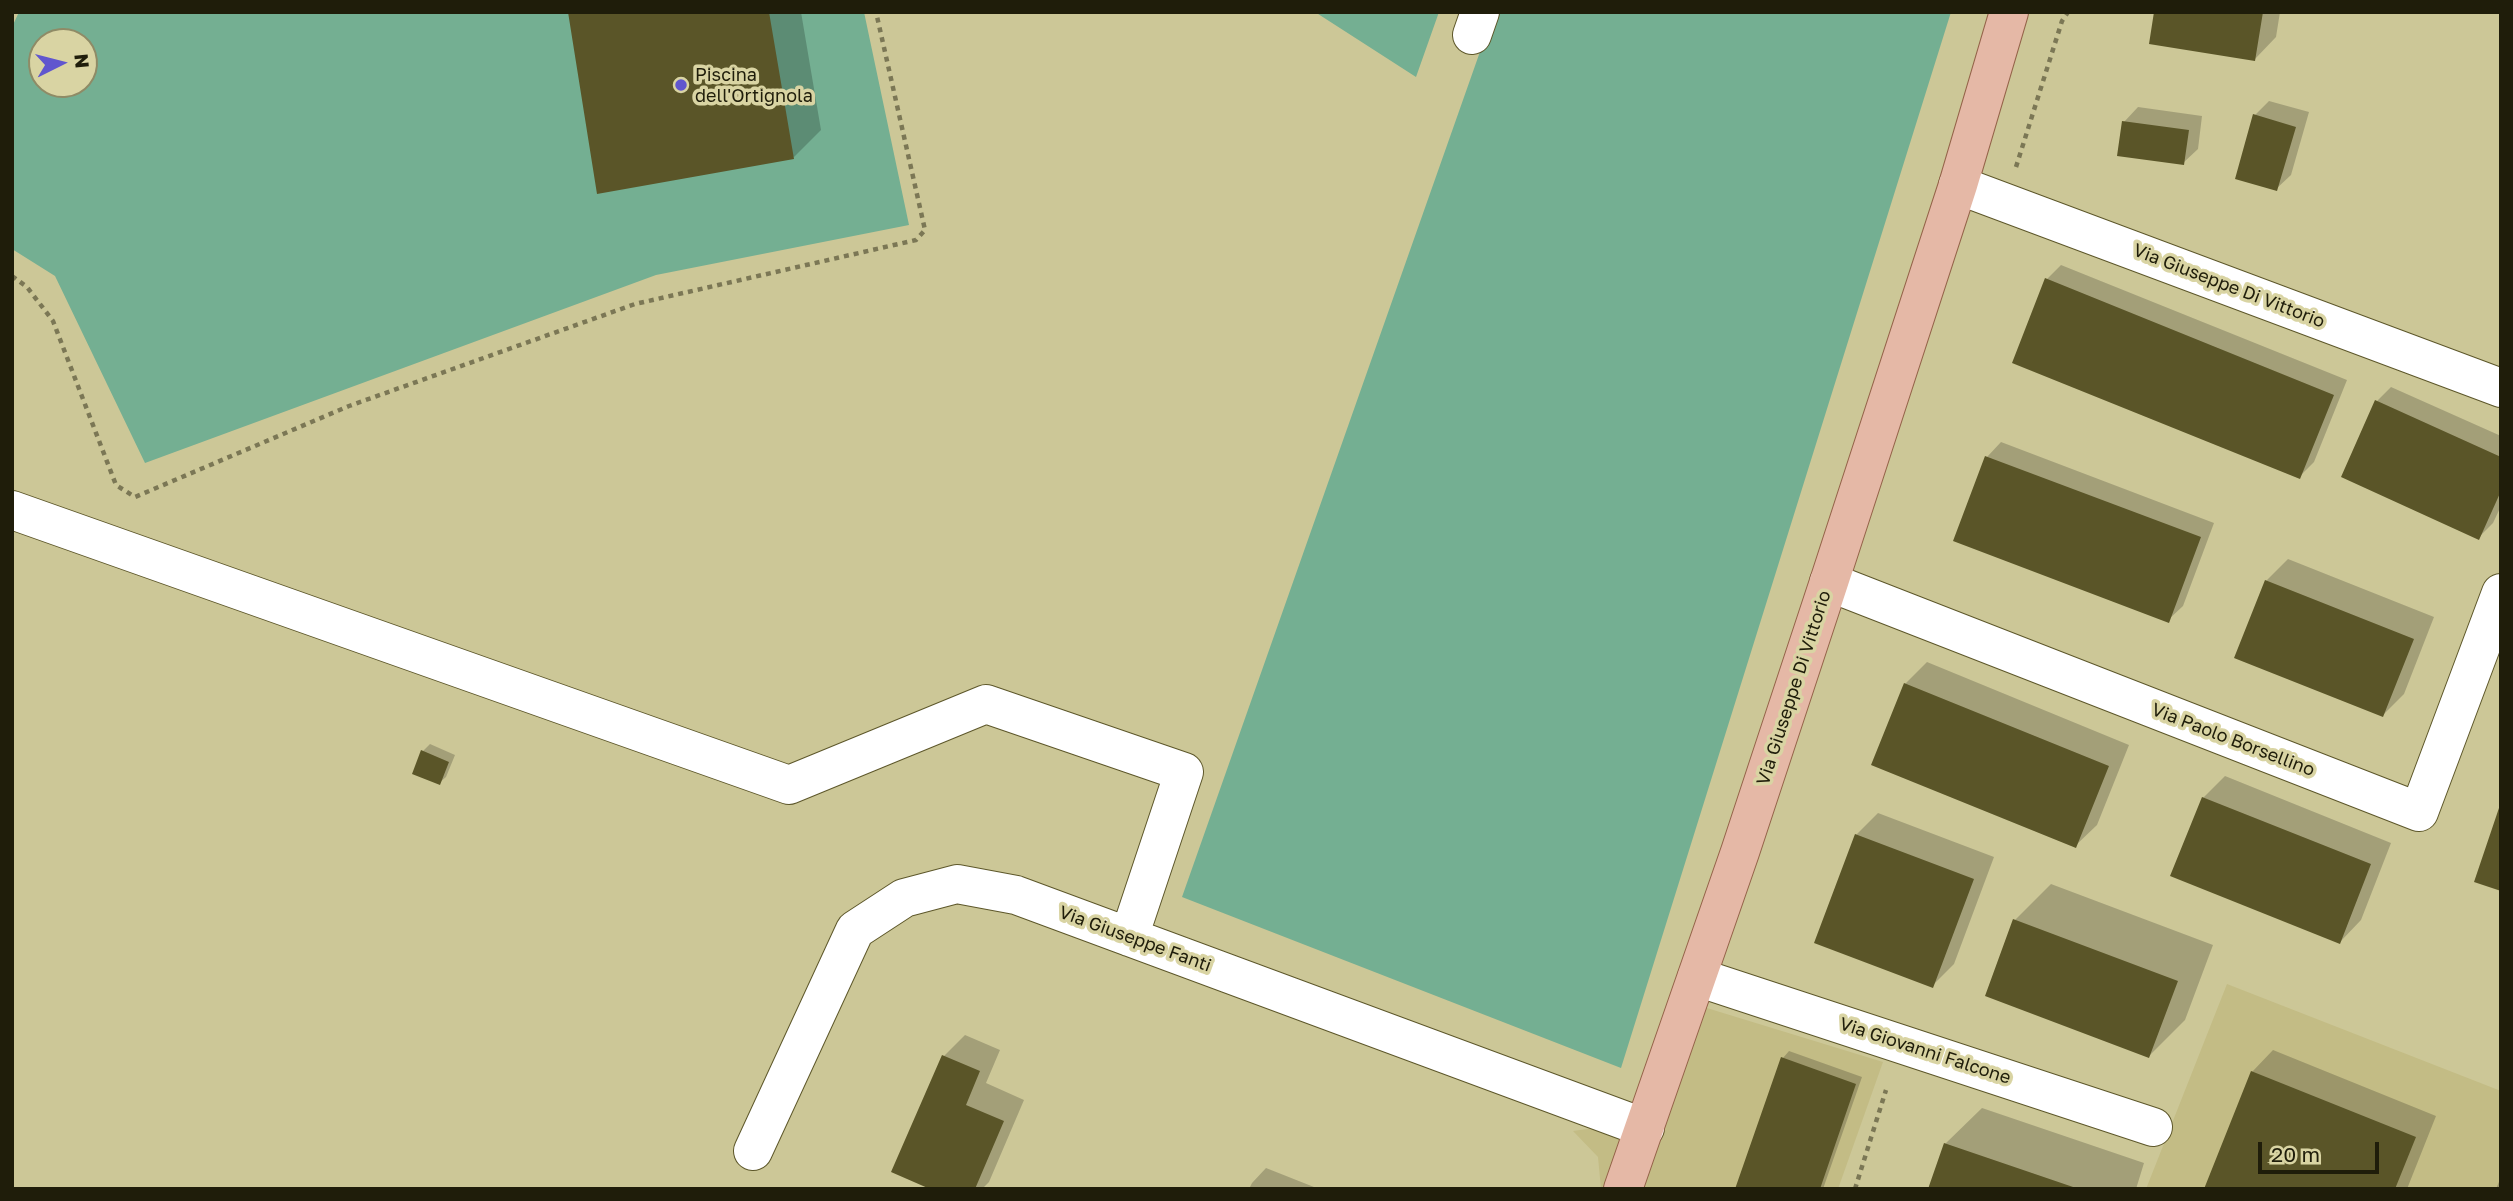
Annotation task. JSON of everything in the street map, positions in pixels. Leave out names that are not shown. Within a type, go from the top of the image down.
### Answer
[{"type":"main road","name":"Via Giuseppe Di Vittorio","points":[[1623,1189],[1829,582],[1958,185],[2010,12]]},
{"type":"street","name":"Via Giuseppe Di Vittorio","points":[[1958,185],[2501,388]]},
{"type":"street","points":[[12,510],[789,785],[986,704],[1184,772],[1129,937]]},
{"type":"street","name":"Via Paolo Borsellino","points":[[1829,582],[2419,812],[2501,593]]},
{"type":"street","name":"Via Giuseppe Fanti","points":[[753,1151],[855,930],[904,898],[957,884],[1016,895],[1645,1128]]},
{"type":"street","name":"Via Giovanni Falcone","points":[[1697,977],[2152,1127]]},
{"type":"path","points":[[12,276],[27,288],[53,321],[116,485],[135,497],[349,406],[635,304],[916,240],[925,230],[876,12]]},
{"type":"path","points":[[2005,202],[2062,21],[2068,12]]},
{"type":"path","points":[[1855,1189],[1886,1090]]},
{"type":"shaded area","points":[[2227,984],[2501,1091],[2501,1189],[2146,1189]]},
{"type":"shaded area","points":[[1684,1001],[1883,1062],[1838,1189],[1601,1189],[1598,1157],[1573,1131],[1645,1121]]},
{"type":"green space","points":[[19,12],[864,12],[909,225],[656,275],[145,463],[55,276],[12,249],[12,27]]},
{"type":"green space","points":[[1315,12],[1439,12],[1416,77]]},
{"type":"green space","points":[[1494,12],[1951,12],[1621,1068],[1182,897]]},
{"type":"building","name":"Piscina dell'Ortignola","points":[[568,12],[769,12],[794,159],[597,194]]},
{"type":"building","points":[[2154,12],[2263,12],[2255,61],[2149,44]]},
{"type":"building","points":[[2253,114],[2296,127],[2277,191],[2235,179]]},
{"type":"building","points":[[2122,121],[2189,130],[2184,165],[2117,156]]},
{"type":"building","points":[[2045,278],[2334,395],[2300,479],[2012,363]]},
{"type":"building","points":[[2375,400],[2501,457],[2501,491],[2479,540],[2341,477]]},
{"type":"building","points":[[1985,456],[2201,537],[2169,623],[1953,541]]},
{"type":"building","points":[[2265,580],[2414,639],[2383,717],[2234,658]]},
{"type":"building","points":[[1904,683],[2109,766],[2076,848],[1871,765]]},
{"type":"building","points":[[421,750],[449,762],[440,785],[412,774]]},
{"type":"building","points":[[2202,797],[2371,864],[2340,944],[2170,876]]},
{"type":"building","points":[[2501,805],[2501,891],[2474,882]]},
{"type":"building","points":[[1855,834],[1974,879],[1933,988],[1814,943]]},
{"type":"building","points":[[2013,919],[2178,981],[2149,1058],[1985,996]]},
{"type":"building","points":[[942,1055],[980,1071],[966,1105],[1004,1121],[975,1189],[930,1189],[891,1172]]},
{"type":"building","points":[[1781,1057],[1856,1084],[1820,1189],[1735,1189]]},
{"type":"building","points":[[2251,1071],[2416,1137],[2395,1189],[2204,1189]]},
{"type":"building","points":[[1944,1143],[2076,1188],[2076,1189],[1928,1189]]},
{"type":"place","name":"Piscina dell'Ortignola","points":[[681,85]]}]
